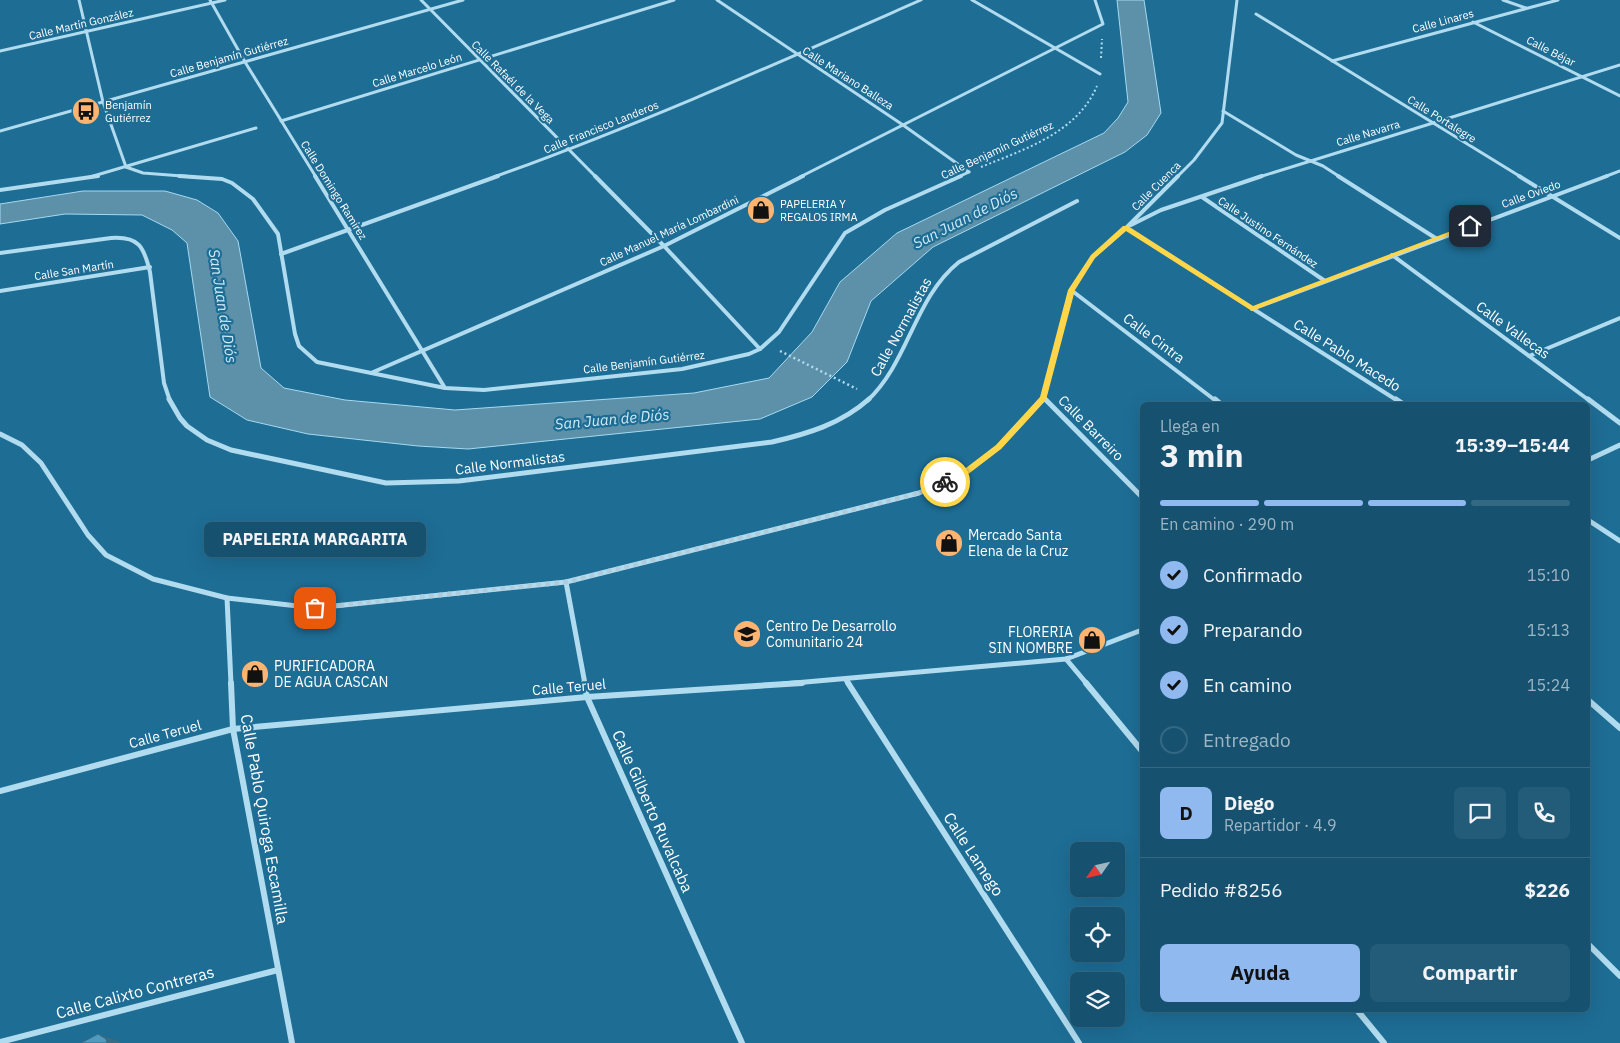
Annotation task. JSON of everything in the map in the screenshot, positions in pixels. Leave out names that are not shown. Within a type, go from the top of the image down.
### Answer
[{"type":"street","points":[[78,0],[102,102],[126,167]]},
{"type":"street","name":"Calle Martín González","points":[[0,51],[225,0]]},
{"type":"street","name":"Calle Rafaél de la Vega","points":[[421,0],[478,60],[664,246],[760,349]]},
{"type":"street","name":"Calle Benjamín Gutiérrez","points":[[0,131],[463,0]]},
{"type":"street","name":"Calle Marcelo León","points":[[281,121],[674,0]]},
{"type":"street","name":"Calle Mariano Balleza","points":[[717,0],[904,125],[969,172]]},
{"type":"street","name":"Calle Francisco Landeros","points":[[281,254],[569,150],[797,55],[921,0]]},
{"type":"street","points":[[972,0],[1100,74]]},
{"type":"street","points":[[1095,0],[1103,24]]},
{"type":"street","name":"Calle Cuenca","points":[[1044,398],[1071,290],[1093,257],[1126,228],[1194,160],[1222,123],[1236,0]]},
{"type":"street","points":[[1503,0],[1527,8]]},
{"type":"street","name":"Calle Linares","points":[[1332,61],[1558,0]]},
{"type":"street","name":"Calle Domingo Ramírez","points":[[211,2],[245,62],[445,388]]},
{"type":"street","name":"Calle Portalegre","points":[[1256,14],[1620,238]]},
{"type":"street","name":"Calle Béjar","points":[[1473,22],[1620,96]]},
{"type":"street","name":"Calle Manuel María Lombardini","points":[[371,373],[664,246],[1103,24]]},
{"type":"street","name":"Calle Navarra","points":[[1126,228],[1161,210],[1309,160],[1620,65]]},
{"type":"street","points":[[1223,111],[1296,155],[1323,166],[1437,239]]},
{"type":"street","points":[[0,190],[97,176],[256,128]]},
{"type":"street","name":"Calle Benjamín Gutiérrez","points":[[126,167],[143,173],[211,178],[232,183],[253,199],[278,234],[295,334],[299,346],[317,362],[445,388],[484,390],[682,369],[734,358],[760,349],[779,332],[845,233],[885,210],[969,172]]},
{"type":"street","name":"Calle Oviedo","points":[[1252,309],[1620,171]]},
{"type":"street","name":"Calle Justino Fernández","points":[[1202,197],[1325,281]]},
{"type":"street","name":"Calle Normalistas","points":[[0,253],[121,237],[133,240],[142,246],[150,267],[168,400],[177,416],[189,429],[209,442],[231,450],[386,483],[459,481],[772,442],[812,433],[844,419],[866,402],[883,383],[931,292],[945,272],[959,262],[1077,201]]},
{"type":"street","name":"Calle Pablo Macedo","points":[[1126,228],[1400,402]]},
{"type":"street","name":"Calle Vallecas","points":[[1392,255],[1620,423]]},
{"type":"street","name":"Calle San Martín","points":[[0,291],[150,267]]},
{"type":"street","name":"Calle Cintra","points":[[1071,290],[1218,402]]},
{"type":"street","points":[[1529,356],[1620,318]]},
{"type":"street","points":[[0,434],[22,445],[41,463],[88,535],[106,555],[153,579],[227,598],[315,608],[566,582],[919,493],[964,473],[999,447],[1044,398]]},
{"type":"street","name":"Calle Barreiro","points":[[1044,398],[1140,495]]},
{"type":"street","points":[[1590,459],[1620,445]]},
{"type":"street","points":[[1590,521],[1620,541]]},
{"type":"street","name":"Calle Gilberto Ruvalcaba","points":[[566,582],[587,697],[742,1043]]},
{"type":"street","name":"Calle Pablo Quiroga Escamilla","points":[[227,598],[233,729],[292,1043]]},
{"type":"street","name":"Calle Teruel","points":[[0,791],[233,729],[587,697],[846,680],[1066,659],[1140,631]]},
{"type":"street","points":[[1066,659],[1140,750]]},
{"type":"street","name":"Calle Lamego","points":[[846,680],[1079,1043]]},
{"type":"street","points":[[1590,702],[1620,728]]},
{"type":"street","points":[[1590,946],[1620,976]]},
{"type":"street","name":"Calle Calixto Contreras","points":[[0,1042],[278,970]]},
{"type":"street","points":[[1359,1012],[1384,1043]]},
{"type":"path","name":"Calle Benjamín Gutiérrez","points":[[969,172],[1068,126],[1082,112],[1095,94],[1100,74],[1103,24]]},
{"type":"path","points":[[779,350],[861,391]]},
{"type":"water","name":"San Juan de Diós","points":[[1117,0],[1144,0],[1161,113],[1147,135],[1125,152],[933,247],[871,301],[847,362],[812,397],[760,419],[468,449],[418,446],[308,434],[247,420],[210,397],[187,243],[172,230],[142,215],[65,214],[0,224],[0,204],[83,191],[165,191],[197,200],[218,213],[238,241],[261,368],[284,388],[345,400],[455,410],[694,393],[769,378],[812,332],[840,282],[897,233],[1104,133],[1118,118],[1128,102]]},
{"type":"building","points":[[98,1034],[106,1039],[107,1043],[81,1043]]},
{"type":"way so far","points":[[315,608],[566,582],[919,493],[945,482]]},
{"type":"place","name":"Benjamín Gutiérrez","points":[[86,111]]},
{"type":"place","name":"PAPELERIA Y REGALOS IRMA","points":[[761,210]]},
{"type":"place","name":"Mercado Santa Elena de la Cruz","points":[[949,543]]},
{"type":"place","name":"PAPELERIA MARGARITA","points":[[315,608]]},
{"type":"place","name":"Centro De Desarrollo Comunitario 24","points":[[747,634]]},
{"type":"place","name":"FLORERIA SIN NOMBRE","points":[[1092,640]]},
{"type":"place","name":"PURIFICADORA DE AGUA CASCAN","points":[[255,674]]},
{"type":"route","points":[[945,482],[964,473],[999,447],[1044,398],[1071,290],[1093,257],[1126,228],[1252,309],[1470,226]]}]
